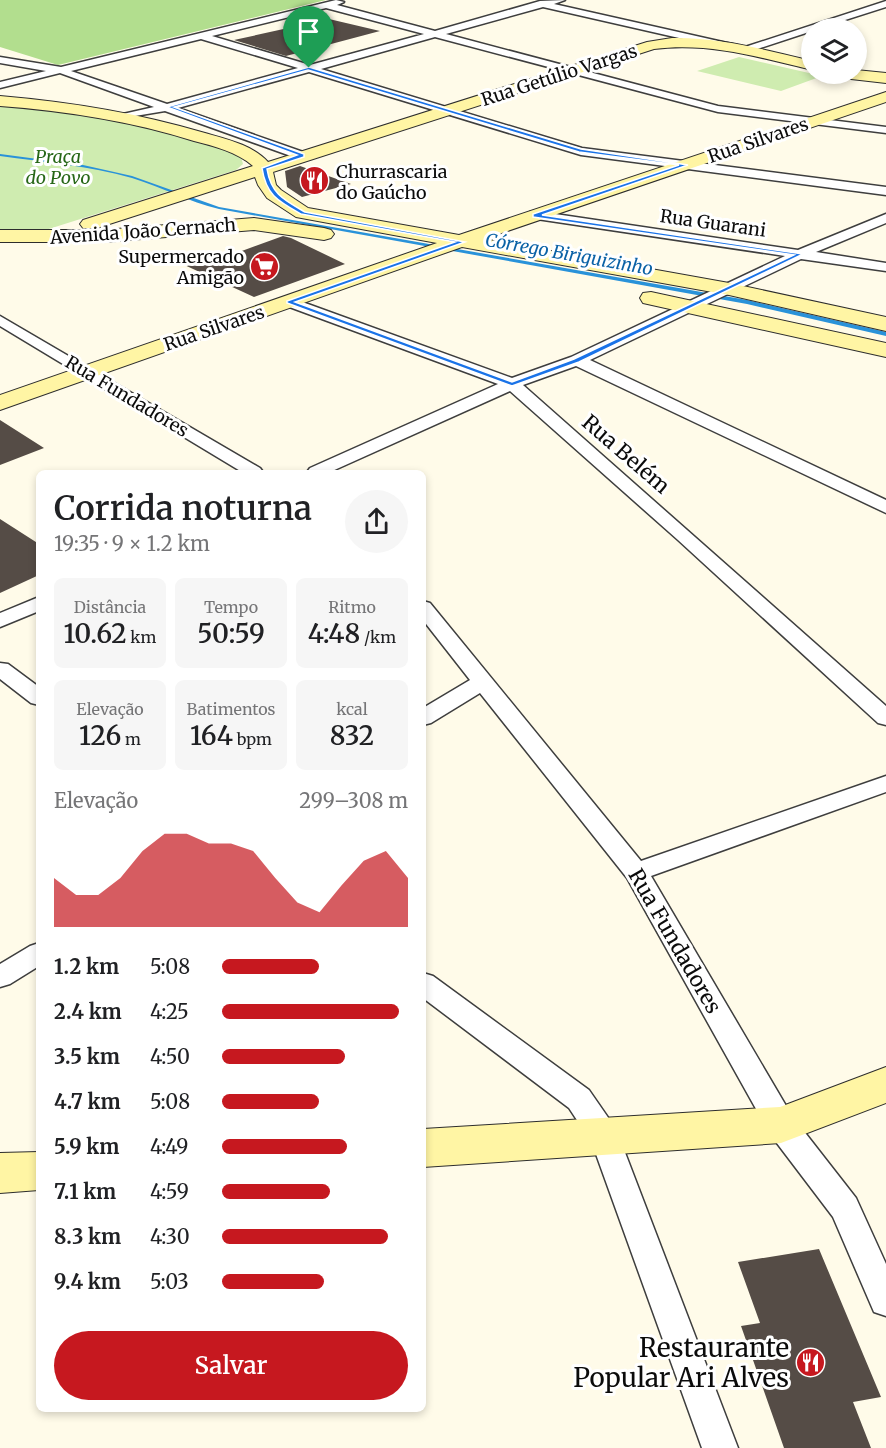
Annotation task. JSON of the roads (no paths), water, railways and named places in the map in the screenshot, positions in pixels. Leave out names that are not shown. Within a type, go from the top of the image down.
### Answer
[{"type":"street","points":[[0,86],[346,0]]},
{"type":"street","points":[[524,0],[801,63]]},
{"type":"street","points":[[127,116],[169,107],[560,0]]},
{"type":"street","points":[[646,47],[668,42],[687,42],[745,50],[886,4]]},
{"type":"street","points":[[325,5],[718,109],[886,130]]},
{"type":"street","name":"Rua Getúlio Vargas","points":[[0,253],[165,198],[646,47],[669,34]]},
{"type":"street","points":[[202,36],[580,150],[886,191]]},
{"type":"street","points":[[0,60],[60,70],[302,156]]},
{"type":"street","points":[[867,76],[886,78]]},
{"type":"street","name":"Rua Silvares","points":[[0,403],[535,215],[886,97]]},
{"type":"street","points":[[0,100],[127,116],[220,143],[253,158],[264,168]]},
{"type":"street","name":"Avenida João Cernach","points":[[264,168],[267,186],[284,203],[303,213],[445,248],[497,268]]},
{"type":"street","name":"Rua Guarani","points":[[535,215],[886,267]]},
{"type":"street","points":[[320,470],[512,384],[577,360],[800,254],[886,218]]},
{"type":"street","name":"Avenida João Cernach","points":[[0,236],[104,236],[255,224],[445,248],[725,291],[886,324]]},
{"type":"street","points":[[635,295],[699,303],[886,350]]},
{"type":"street","name":"Rua Belém","points":[[289,302],[512,384],[685,536],[886,718]]},
{"type":"street","name":"Rua Fundadores","points":[[0,320],[251,470]]},
{"type":"street","points":[[577,360],[886,507]]},
{"type":"street","points":[[0,621],[36,604]]},
{"type":"street","name":"Rua Fundadores","points":[[426,611],[636,872],[781,1125],[845,1208],[886,1301]]},
{"type":"street","points":[[0,669],[36,696]]},
{"type":"street","points":[[426,716],[482,682]]},
{"type":"street","points":[[636,872],[886,784]]},
{"type":"street","points":[[0,977],[36,955]]},
{"type":"street","points":[[426,985],[579,1099],[605,1138],[720,1448]]},
{"type":"street","points":[[426,1149],[781,1125],[886,1085]]},
{"type":"street","points":[[0,1173],[36,1171]]},
{"type":"waterway","name":"Córrego Biriguizinho","points":[[0,155],[116,173],[154,184],[219,208],[747,302],[886,334]]},
{"type":"place","name":"Churrascaria do Gaúcho","points":[[315,181]]},
{"type":"place","name":"Supermercado Amigão","points":[[265,266]]},
{"type":"place","name":"Restaurante Popular Ari Alves","points":[[810,1362]]},
{"type":"park label","name":"Praça do Povo","points":[[58,166]]}]
